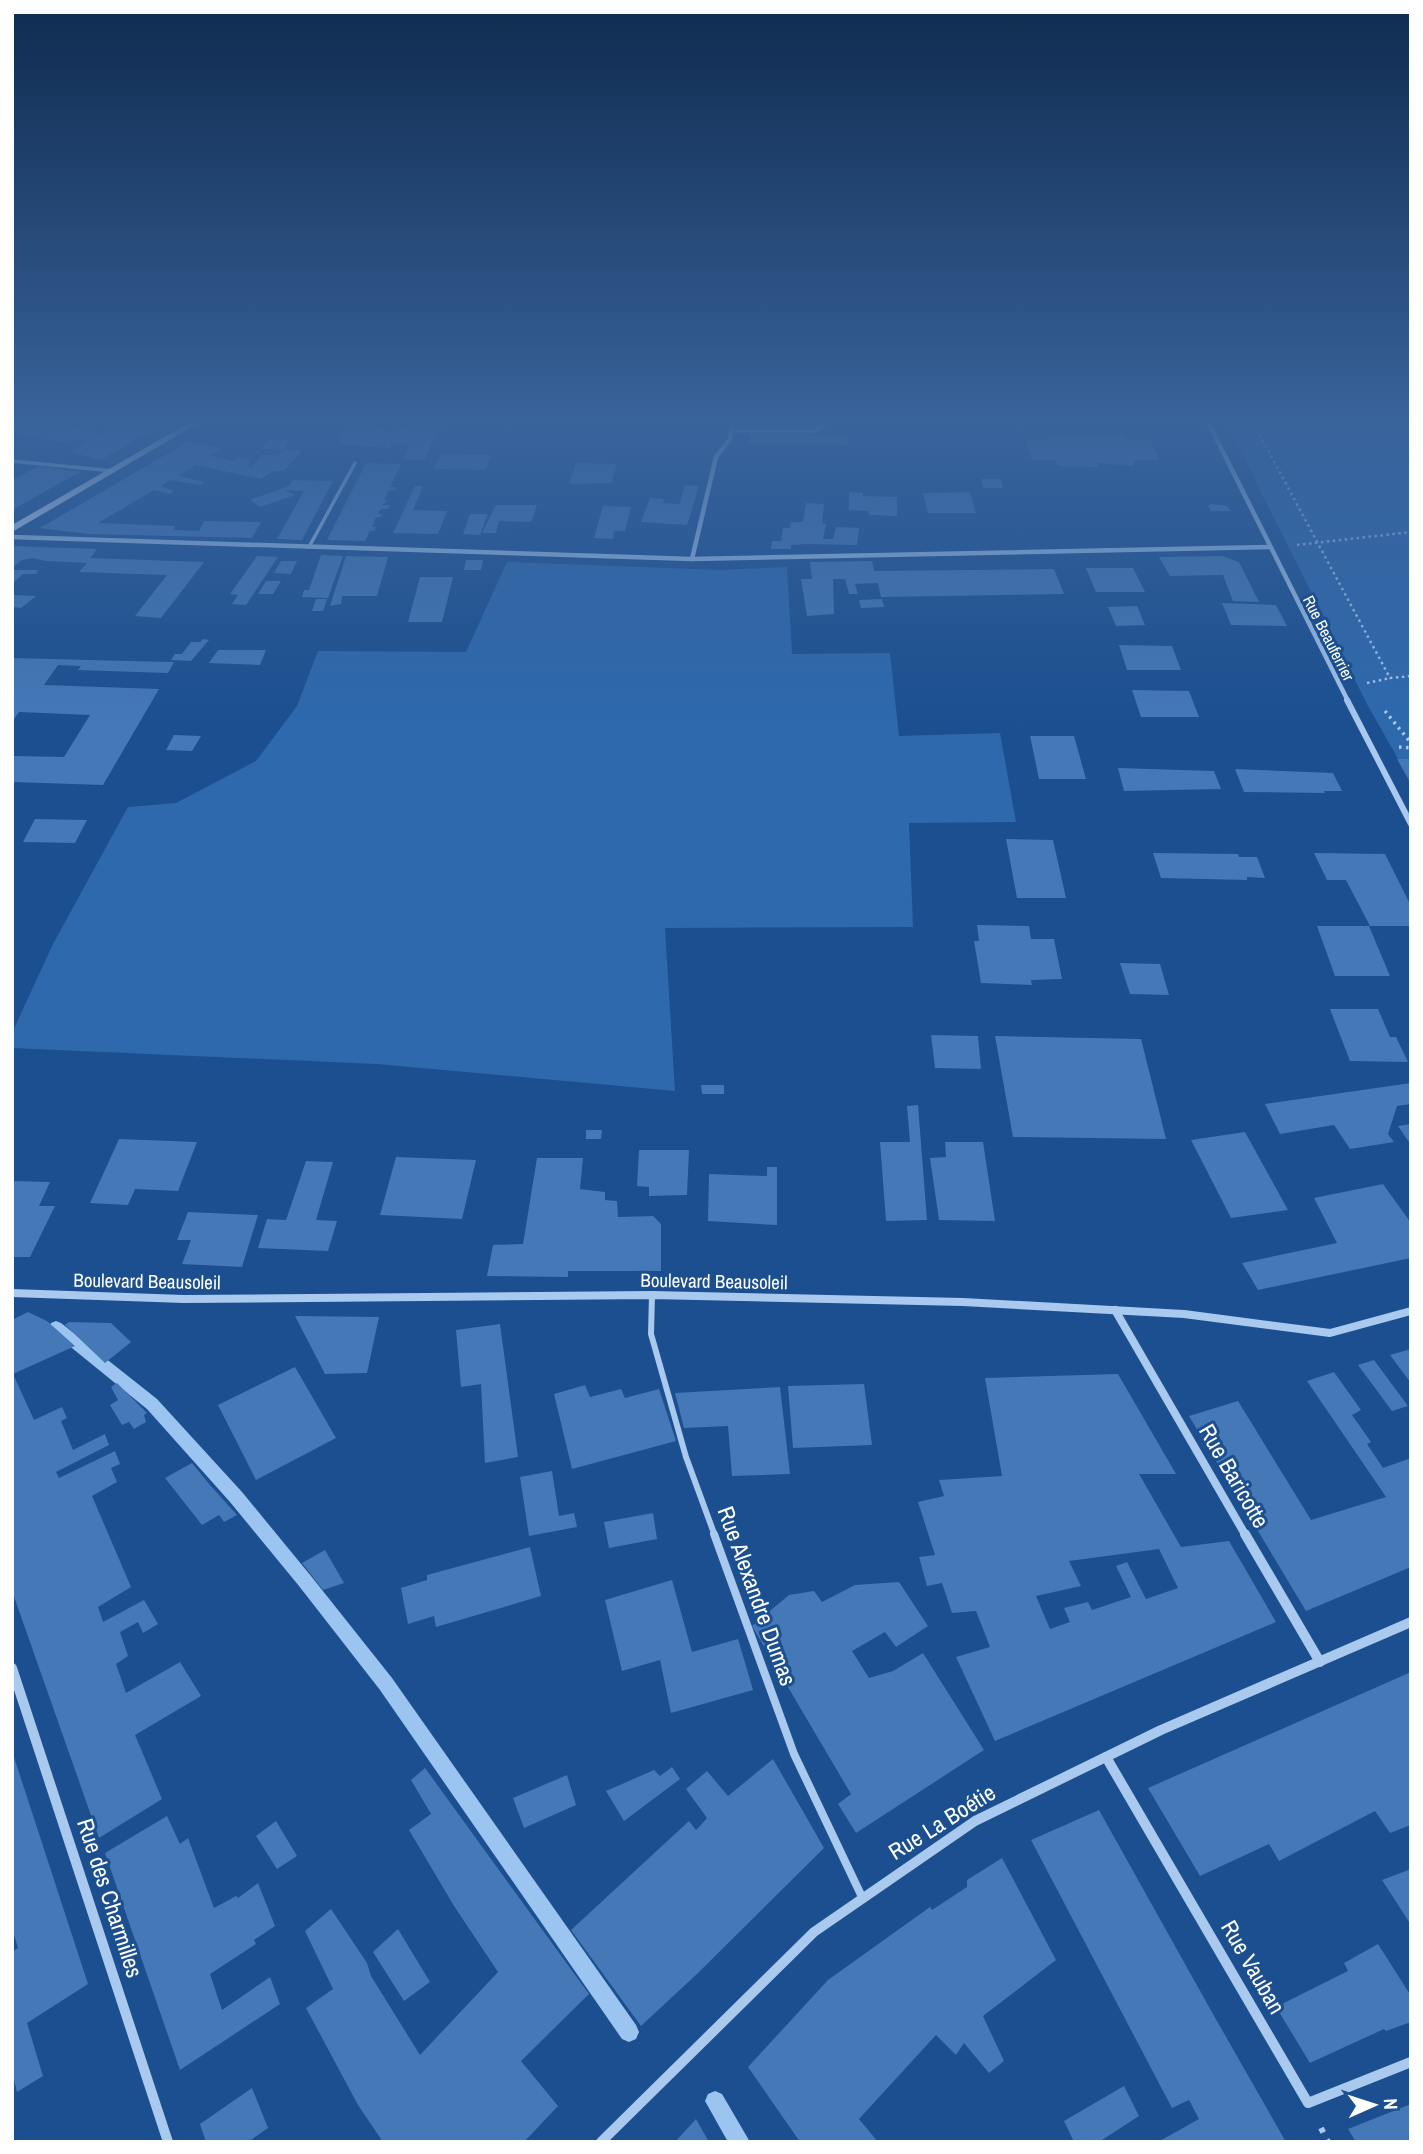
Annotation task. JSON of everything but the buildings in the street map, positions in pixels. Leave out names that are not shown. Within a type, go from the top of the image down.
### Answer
[{"type":"street","points":[[692,559],[700,525]]},
{"type":"street","name":"Rue Beauferrier","points":[[1258,525],[1411,824]]},
{"type":"street","points":[[12,537],[692,559],[1269,547]]},
{"type":"street","name":"Boulevard Beausoleil","points":[[12,1293],[184,1299],[652,1295],[963,1302],[1184,1314],[1330,1332],[1411,1311]]},
{"type":"street","name":"Rue Baricotte","points":[[1115,1310],[1320,1662]]},
{"type":"street","name":"Rue La Boétie","points":[[601,2142],[814,1932],[975,1821],[1161,1730],[1411,1622]]},
{"type":"street","name":"Rue des Charmilles","points":[[12,1668],[168,2142]]},
{"type":"street","name":"Rue Vauban","points":[[1106,1757],[1308,2103],[1411,2062]]},
{"type":"lane","points":[[309,547],[321,525]]},
{"type":"lane","name":"Rue Alexandre Dumas","points":[[652,1295],[651,1334],[687,1457],[794,1754],[863,1899]]},
{"type":"path","points":[[1306,525],[1390,678]]},
{"type":"path","points":[[1262,533],[1275,533],[1287,545],[1411,533]]},
{"type":"path","points":[[1369,689],[1366,682],[1411,676]]},
{"type":"path","points":[[1380,705],[1411,743]]},
{"type":"shaded area","points":[[1277,525],[1411,525],[1411,782],[1367,704]]},
{"type":"shaded area","points":[[507,562],[720,570],[787,567],[792,654],[890,653],[899,736],[1000,733],[1016,822],[909,823],[913,927],[665,928],[675,1091],[377,1064],[12,1048],[12,1033],[53,944],[128,807],[176,803],[256,761],[297,706],[318,651],[466,652]]},
{"type":"waterway","points":[[56,1327],[152,1404],[236,1497],[305,1581],[386,1684],[629,2032]]},
{"type":"waterway","points":[[715,2101],[740,2142]]}]
